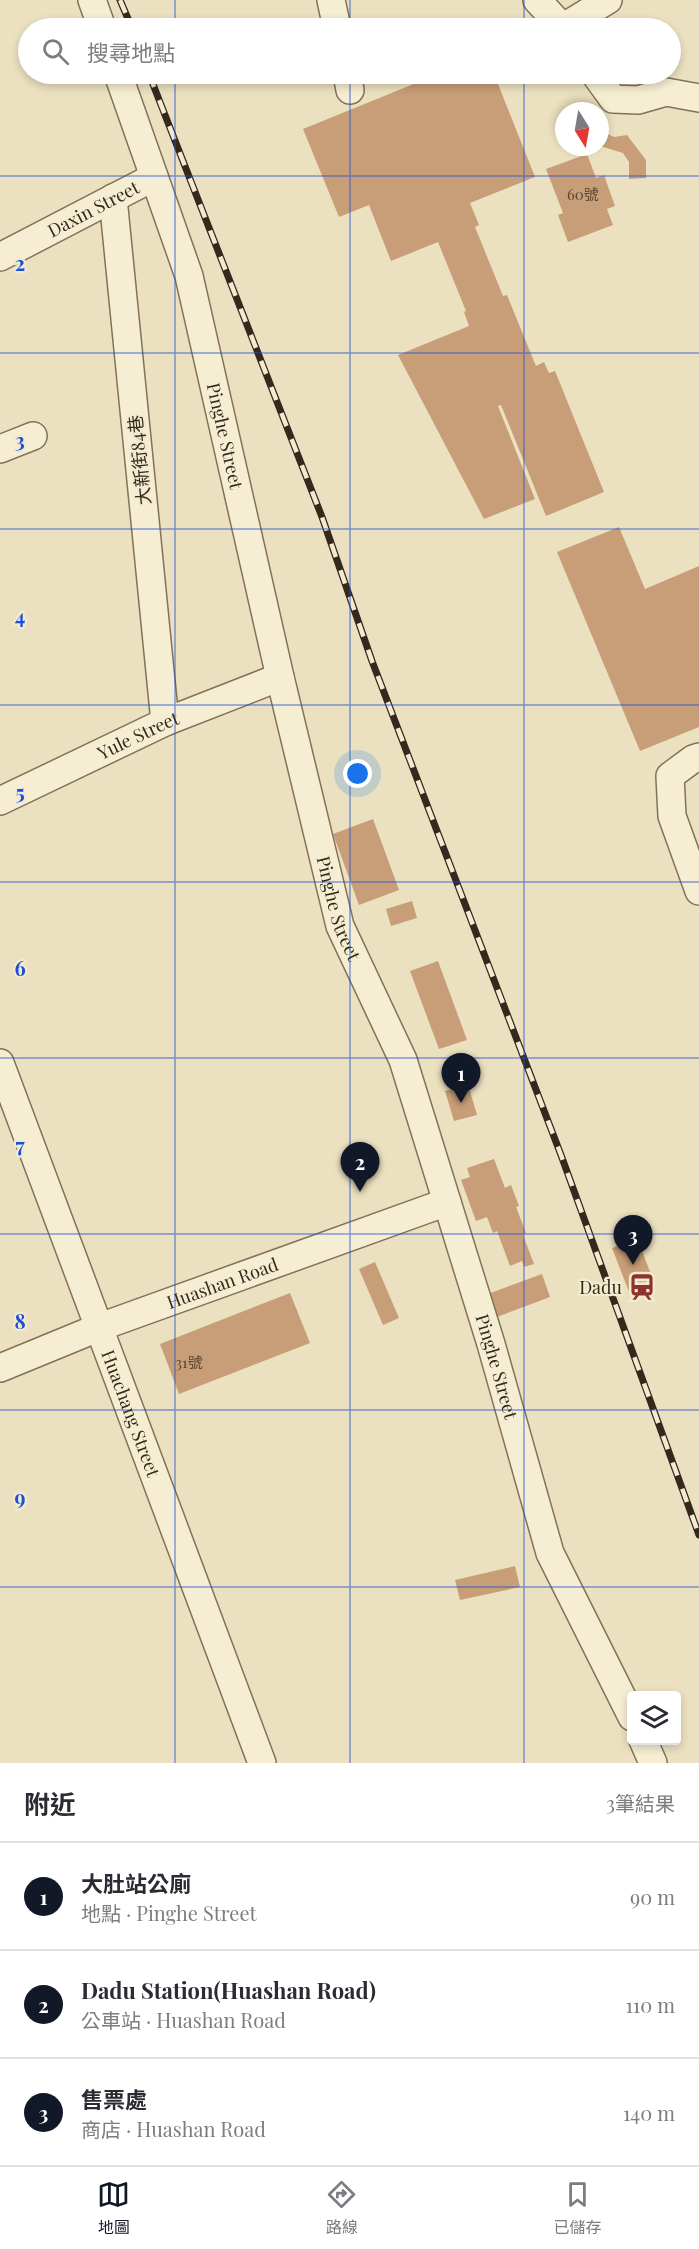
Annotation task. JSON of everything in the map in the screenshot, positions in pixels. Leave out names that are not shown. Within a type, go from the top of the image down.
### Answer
[{"type":"street","points":[[92,0],[98,18]]},
{"type":"street","points":[[331,0],[335,18]]},
{"type":"street","points":[[537,0],[553,18]]},
{"type":"street","points":[[578,18],[608,0]]},
{"type":"street","name":"Pinghe Street","points":[[121,84],[189,276],[280,677],[340,926],[403,1060],[491,1344],[550,1553],[627,1707]]},
{"type":"street","points":[[602,84],[613,99],[638,100],[666,92],[699,98]]},
{"type":"street","name":"Daxin Street","points":[[0,257],[154,177]]},
{"type":"street","name":"大新街84巷","points":[[112,198],[165,722]]},
{"type":"street","points":[[0,449],[33,436]]},
{"type":"street","name":"Yule Street","points":[[0,801],[165,722],[280,677]]},
{"type":"street","points":[[699,757],[670,776],[672,816],[699,891]]},
{"type":"street","name":"Huachang Street","points":[[0,1063],[262,1763]]},
{"type":"street","name":"Huashan Road","points":[[0,1368],[100,1327],[447,1202]]},
{"type":"street","points":[[645,1745],[653,1763]]},
{"type":"building","points":[[414,84],[498,84],[535,177],[470,203],[479,225],[475,227],[503,296],[507,295],[536,366],[544,362],[549,373],[555,371],[604,492],[546,516],[501,405],[498,406],[535,499],[484,519],[398,355],[469,326],[464,312],[466,311],[438,242],[391,261],[369,205],[339,217],[303,129]]},
{"type":"building","points":[[609,134],[614,137],[627,135],[646,160],[646,178],[629,179],[629,162],[623,153],[609,149]]},
{"type":"building","points":[[582,156],[588,156],[596,178],[604,175],[615,206],[607,209],[613,225],[568,242],[558,215],[563,213],[546,169]]},
{"type":"building","points":[[619,527],[645,589],[699,566],[699,727],[640,751],[557,552]]},
{"type":"building","points":[[373,819],[399,890],[359,905],[333,834]]},
{"type":"building","points":[[412,901],[417,918],[391,926],[386,909]]},
{"type":"building","points":[[438,961],[467,1040],[439,1049],[410,971]]},
{"type":"building","points":[[468,1084],[477,1115],[454,1121],[445,1091]]},
{"type":"building","points":[[494,1159],[505,1188],[511,1185],[519,1206],[516,1207],[526,1233],[523,1235],[534,1264],[524,1267],[522,1261],[510,1266],[497,1231],[493,1233],[487,1217],[476,1221],[461,1180],[470,1177],[467,1168]]},
{"type":"building","points":[[637,1238],[654,1282],[629,1292],[612,1248]]},
{"type":"building","points":[[375,1262],[399,1318],[383,1325],[359,1269]]},
{"type":"building","points":[[542,1274],[550,1297],[497,1317],[488,1294]]},
{"type":"building","points":[[290,1293],[310,1343],[179,1394],[160,1344]]},
{"type":"building","points":[[515,1566],[520,1587],[460,1600],[455,1580]]},
{"type":"railway","points":[[120,0],[128,18]]},
{"type":"railway","points":[[153,84],[322,517],[372,661],[561,1155],[699,1535]]},
{"type":"place","name":"大肚站公廁","points":[[461,1103]]},
{"type":"place","name":"Dadu Station(Huashan Road)","points":[[360,1192]]},
{"type":"place","name":"售票處","points":[[633,1265]]},
{"type":"place","name":"Dadu","points":[[642,1287]]}]
